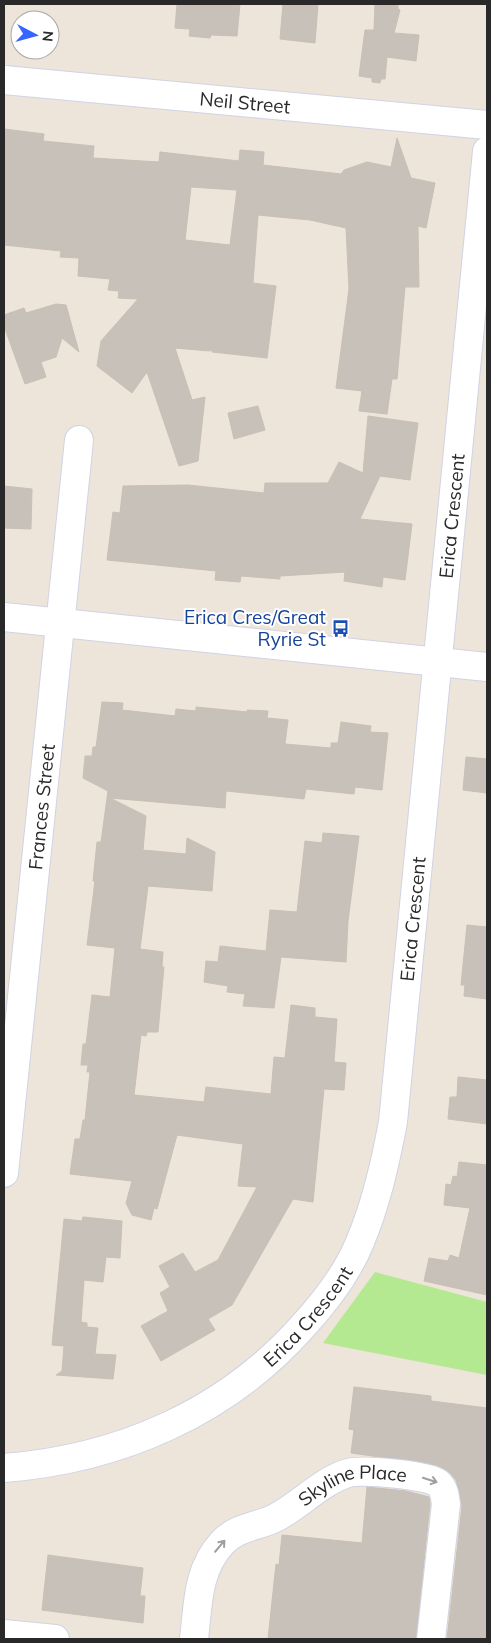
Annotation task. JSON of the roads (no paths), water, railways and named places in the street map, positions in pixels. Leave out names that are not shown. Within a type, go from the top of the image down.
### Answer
[{"type":"street","name":"Neil Street","points":[[4,80],[487,125]]},
{"type":"street","name":"Erica Crescent","points":[[4,1468],[43,1463],[129,1443],[198,1413],[259,1371],[324,1302],[342,1276],[360,1244],[373,1209],[383,1174],[393,1122],[487,151]]},
{"type":"street","name":"Frances Street","points":[[4,1173],[79,440]]},
{"type":"street","points":[[4,617],[487,667]]},
{"type":"street","name":"Skyline Place","points":[[194,1639],[198,1590],[213,1555],[223,1541],[241,1529],[275,1518],[336,1478],[360,1471],[430,1479],[442,1488],[446,1504],[431,1639]]},
{"type":"street","points":[[4,1634],[54,1639]]},
{"type":"place","name":"Erica Cres/Great Ryrie St","points":[[340,628]]}]
